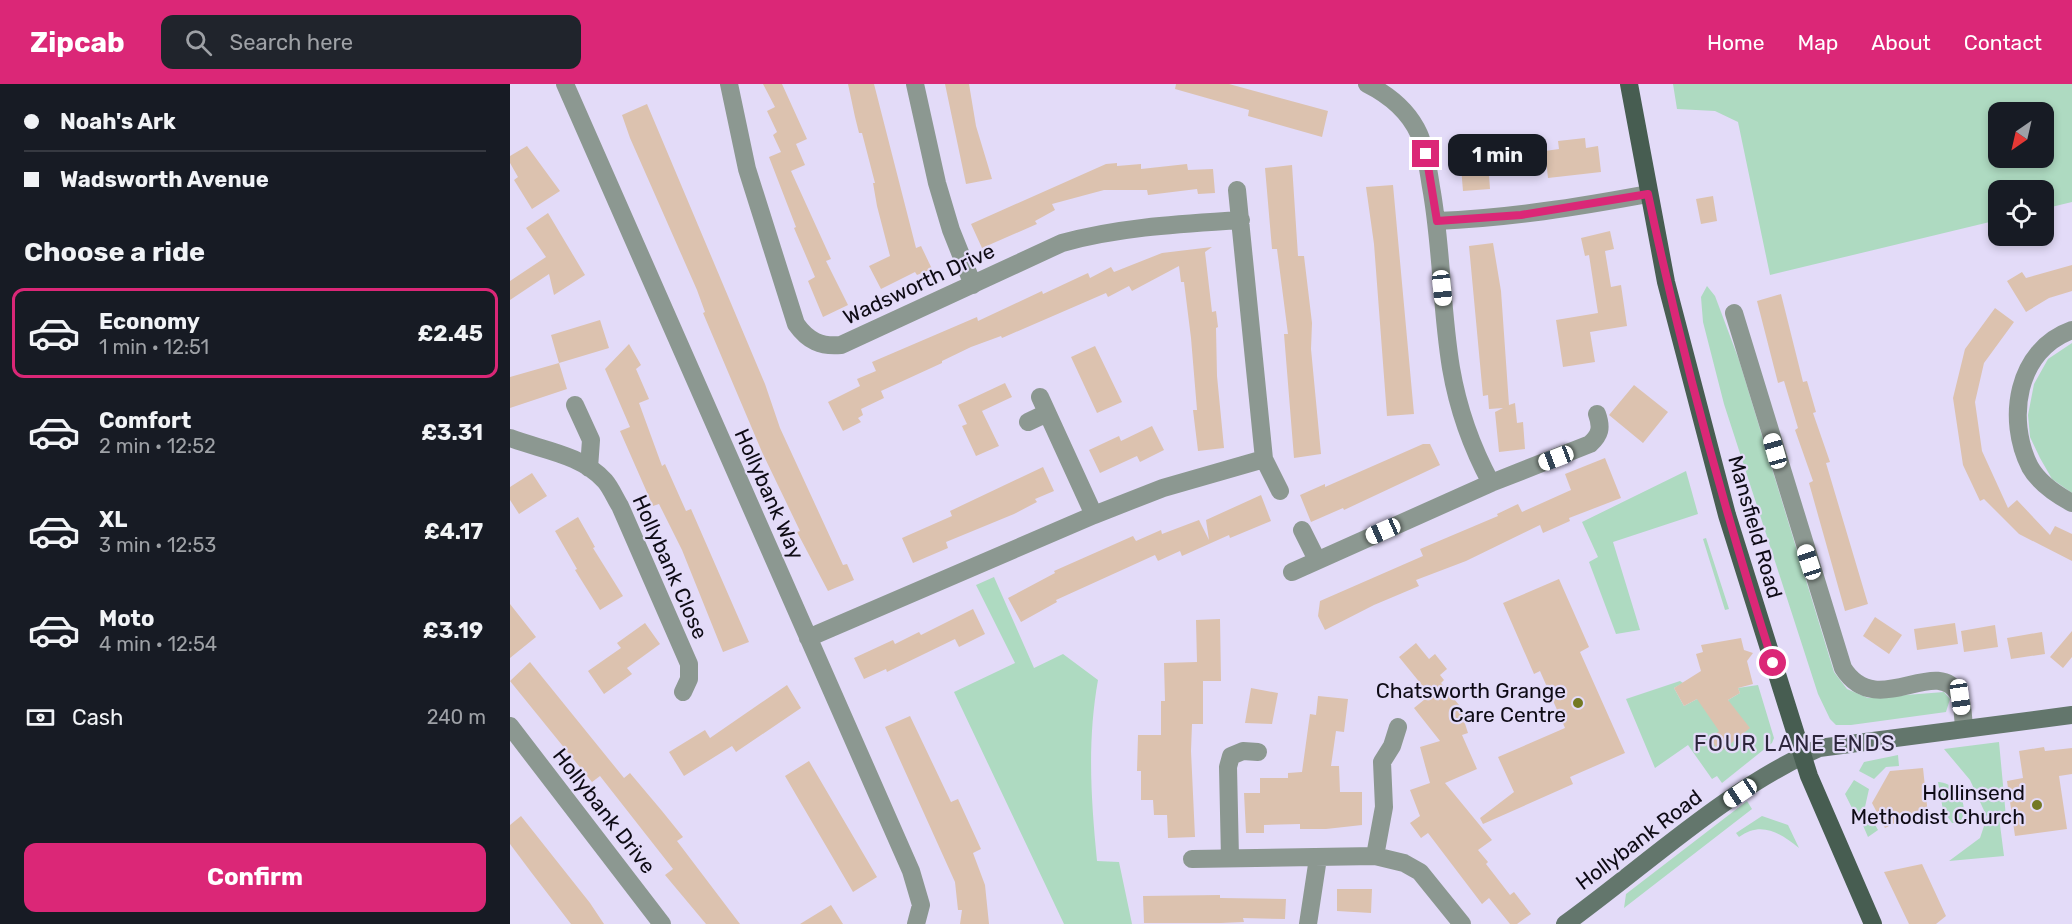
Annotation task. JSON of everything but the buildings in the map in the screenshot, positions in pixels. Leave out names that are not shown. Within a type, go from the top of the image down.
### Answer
[{"type":"main road","name":"Mansfield Road","points":[[1629,84],[1666,282],[1716,475],[1802,755],[1838,847],[1873,924]]},
{"type":"main road","name":"Hollybank Road","points":[[1565,924],[1727,801],[1802,755],[1831,745],[2072,715]]},
{"type":"street","name":"Hollybank Way","points":[[565,84],[919,891],[921,905],[916,924]]},
{"type":"street","name":"Wadsworth Drive","points":[[729,84],[747,169],[796,324],[805,337],[830,346],[841,345],[1062,243],[1094,234],[1241,220]]},
{"type":"street","points":[[915,84],[937,183],[951,230],[973,285]]},
{"type":"street","points":[[1367,84],[1392,100],[1407,115],[1419,134],[1426,154],[1437,221],[1452,376],[1472,446],[1491,483]]},
{"type":"street","points":[[1237,190],[1264,459],[1280,491]]},
{"type":"street","points":[[1437,221],[1521,215],[1648,194]]},
{"type":"street","points":[[1734,313],[1843,668],[1852,681],[1872,691],[1943,681],[1960,697],[1964,727]]},
{"type":"street","points":[[2072,330],[2062,333],[2045,347],[2029,368],[2018,394],[2017,421],[2031,469],[2050,490],[2072,503]]},
{"type":"street","points":[[575,405],[591,440],[589,468]]},
{"type":"street","points":[[1028,422],[1043,405],[1094,515]]},
{"type":"street","points":[[1292,572],[1491,483],[1590,444],[1598,437],[1601,426],[1597,414]]},
{"type":"street","name":"Hollybank Close","points":[[510,438],[559,452],[589,468],[606,482],[620,506],[689,664],[689,679],[683,692]]},
{"type":"street","points":[[808,638],[1094,515],[1163,488],[1264,459]]},
{"type":"street","points":[[1302,530],[1317,560]]},
{"type":"street","name":"Hollybank Drive","points":[[510,726],[663,924]]},
{"type":"street","points":[[1375,856],[1384,807],[1382,762],[1392,746],[1398,727]]},
{"type":"street","points":[[1230,858],[1228,767],[1231,756],[1243,752],[1258,752]]},
{"type":"street","points":[[1192,859],[1375,856],[1404,863],[1420,872],[1462,924]]},
{"type":"street","points":[[1308,924],[1318,858]]},
{"type":"green space","points":[[1673,84],[2072,84],[2072,202],[2054,206],[2054,180],[1988,180],[1988,222],[1770,275],[1738,122],[1715,111],[1677,109]]},
{"type":"green space","points":[[1707,286],[1715,296],[1739,360],[1834,672],[1847,689],[1868,698],[1944,692],[1950,699],[1946,712],[1851,725],[1836,725],[1830,719],[1818,694],[1724,404],[1703,322],[1701,297]]},
{"type":"green space","points":[[2072,343],[2072,493],[2052,479],[2040,458],[2030,437],[2028,415],[2034,384],[2048,359]]},
{"type":"green space","points":[[1686,471],[1698,514],[1613,542],[1640,630],[1616,634],[1589,562],[1598,557],[1582,522]]},
{"type":"green space","points":[[1706,538],[1729,609],[1725,610],[1703,539]]},
{"type":"green space","points":[[994,577],[1034,668],[1063,654],[1098,680],[1091,748],[1097,861],[1119,862],[1132,924],[1064,924],[954,692],[1015,663],[976,585]]},
{"type":"green space","points":[[1680,681],[1683,683],[1674,688],[1684,706],[1697,699],[1733,712],[1728,700],[1740,693],[1738,688],[1758,685],[1774,738],[1772,743],[1722,783],[1717,776],[1712,779],[1688,745],[1655,768],[1626,699]]},
{"type":"green space","points":[[1999,742],[2006,817],[1999,817],[2004,856],[1949,861],[1980,838],[1987,817],[1970,780],[1944,749]]},
{"type":"green space","points":[[1898,755],[1899,766],[1886,767],[1874,779],[1859,771],[1864,762]]},
{"type":"green space","points":[[1854,780],[1869,789],[1865,807],[1878,830],[1868,837],[1855,807],[1852,808],[1845,794]]},
{"type":"green space","points":[[1938,782],[1951,786],[1960,797],[1964,810],[1959,823],[1952,823],[1943,810]]},
{"type":"green space","points":[[1747,801],[1752,809],[1624,908],[1626,894]]},
{"type":"green space","points":[[1762,816],[1788,825],[1799,848],[1770,830],[1755,830],[1739,837],[1736,833]]},
{"type":"place","name":"Chatsworth Grange Care Centre","points":[[1578,703]]},
{"type":"place","name":"Hollinsend Methodist Church","points":[[2037,805]]},
{"type":"district","name":"FOUR LANE ENDS","points":[[1795,743]]},
{"type":"route","points":[[1426,154],[1437,221],[1469,221],[1521,215],[1648,194],[1666,282],[1711,455],[1727,515],[1773,663]]}]
